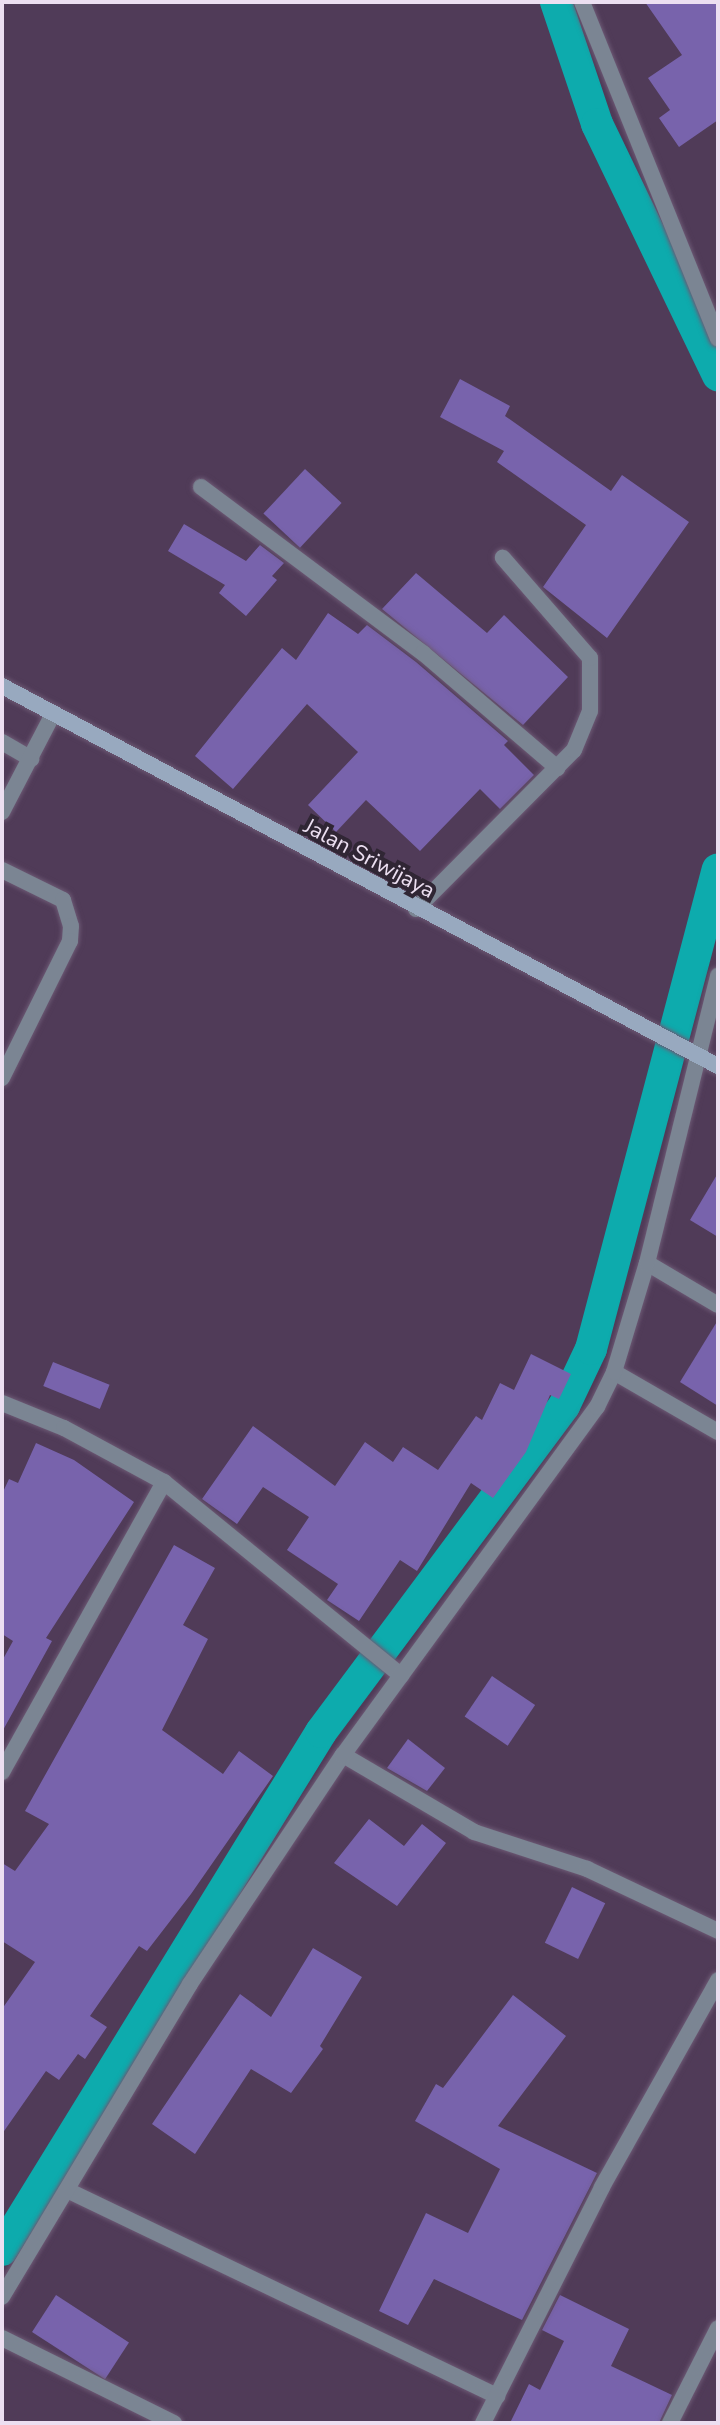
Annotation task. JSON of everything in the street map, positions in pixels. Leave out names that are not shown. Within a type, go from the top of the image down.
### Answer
[{"type":"street","points":[[582,2],[718,339]]},
{"type":"street","points":[[201,487],[423,653],[557,768]]},
{"type":"street","points":[[416,909],[574,750],[590,711],[590,658],[503,558]]},
{"type":"street","name":"Jalan Sriwijaya","points":[[2,686],[416,909],[718,1066]]},
{"type":"street","points":[[2,812],[53,714]]},
{"type":"street","points":[[2,742],[31,759]]},
{"type":"street","points":[[2,870],[63,900],[71,926],[70,941],[2,1078]]},
{"type":"street","points":[[2,2297],[69,2191],[190,1984],[343,1755],[597,1407],[614,1372],[647,1263],[689,1050],[718,976]]},
{"type":"street","points":[[647,1263],[718,1305]]},
{"type":"street","points":[[614,1372],[718,1432]]},
{"type":"street","points":[[2,1403],[64,1428],[164,1482],[401,1675]]},
{"type":"street","points":[[2,1772],[164,1482]]},
{"type":"street","points":[[343,1755],[426,1809],[474,1832],[587,1869],[718,1931]]},
{"type":"street","points":[[483,2423],[602,2187],[718,1980]]},
{"type":"street","points":[[69,2191],[497,2396]]},
{"type":"street","points":[[670,2423],[718,2328]]},
{"type":"street","points":[[2,2338],[174,2423]]},
{"type":"building","points":[[645,2],[718,2],[718,120],[679,147],[659,118],[670,110],[648,78],[682,55]]},
{"type":"building","points":[[460,379],[510,406],[505,416],[611,491],[622,475],[689,522],[607,638],[543,587],[586,525],[497,462],[504,451],[440,417]]},
{"type":"building","points":[[305,469],[342,503],[300,548],[263,514]]},
{"type":"building","points":[[184,524],[246,561],[260,545],[284,563],[272,576],[277,580],[246,616],[219,593],[225,585],[168,551]]},
{"type":"building","points":[[416,573],[487,633],[504,615],[568,677],[523,725],[382,609]]},
{"type":"building","points":[[328,613],[358,634],[367,625],[416,662],[508,741],[504,745],[534,775],[500,809],[480,789],[420,851],[366,800],[336,832],[308,805],[358,752],[307,704],[233,789],[195,756],[282,648],[296,660]]},
{"type":"building","points":[[718,1173],[718,1237],[690,1220]]},
{"type":"building","points":[[718,1320],[718,1406],[680,1382]]},
{"type":"building","points":[[531,1354],[571,1374],[559,1399],[550,1395],[526,1452],[493,1498],[471,1483],[417,1571],[400,1560],[359,1621],[327,1600],[338,1584],[287,1550],[309,1517],[263,1487],[237,1524],[202,1499],[253,1426],[335,1486],[365,1442],[393,1462],[403,1447],[438,1470],[476,1416],[482,1420],[500,1383],[514,1390]]},
{"type":"building","points":[[53,1362],[110,1385],[100,1409],[43,1386]]},
{"type":"building","points":[[36,1443],[74,1460],[134,1502],[46,1638],[52,1641],[2,1732],[2,1661],[13,1641],[2,1634],[2,1494],[9,1479],[18,1483]]},
{"type":"building","points":[[174,1545],[215,1568],[183,1625],[208,1639],[162,1730],[223,1774],[239,1751],[273,1776],[191,1894],[147,1951],[139,1946],[90,2016],[107,2027],[85,2059],[78,2054],[59,2080],[46,2071],[2,2134],[2,2009],[35,1962],[2,1941],[2,1863],[15,1871],[49,1824],[25,1811]]},
{"type":"building","points":[[492,1676],[535,1705],[508,1746],[465,1717]]},
{"type":"building","points":[[408,1739],[445,1768],[427,1791],[387,1768]]},
{"type":"building","points":[[369,1819],[404,1846],[422,1824],[446,1843],[397,1906],[334,1863]]},
{"type":"building","points":[[572,1887],[605,1903],[578,1959],[545,1943]]},
{"type":"building","points":[[313,1948],[362,1977],[320,2046],[323,2049],[291,2093],[251,2069],[195,2154],[152,2124],[240,1994],[271,2017]]},
{"type":"building","points":[[513,1995],[566,2036],[498,2126],[597,2173],[522,2320],[434,2279],[408,2325],[379,2311],[426,2213],[468,2233],[500,2169],[415,2121],[436,2084],[443,2088]]},
{"type":"building","points":[[56,2295],[129,2342],[105,2379],[32,2332]]},
{"type":"building","points":[[560,2295],[629,2329],[611,2366],[672,2395],[659,2423],[510,2423],[529,2384],[540,2390],[564,2341],[542,2330]]},
{"type":"waterway","points":[[556,2],[597,124],[718,375]]},
{"type":"waterway","points":[[2,2250],[321,1732],[564,1406],[591,1349],[718,870]]}]
